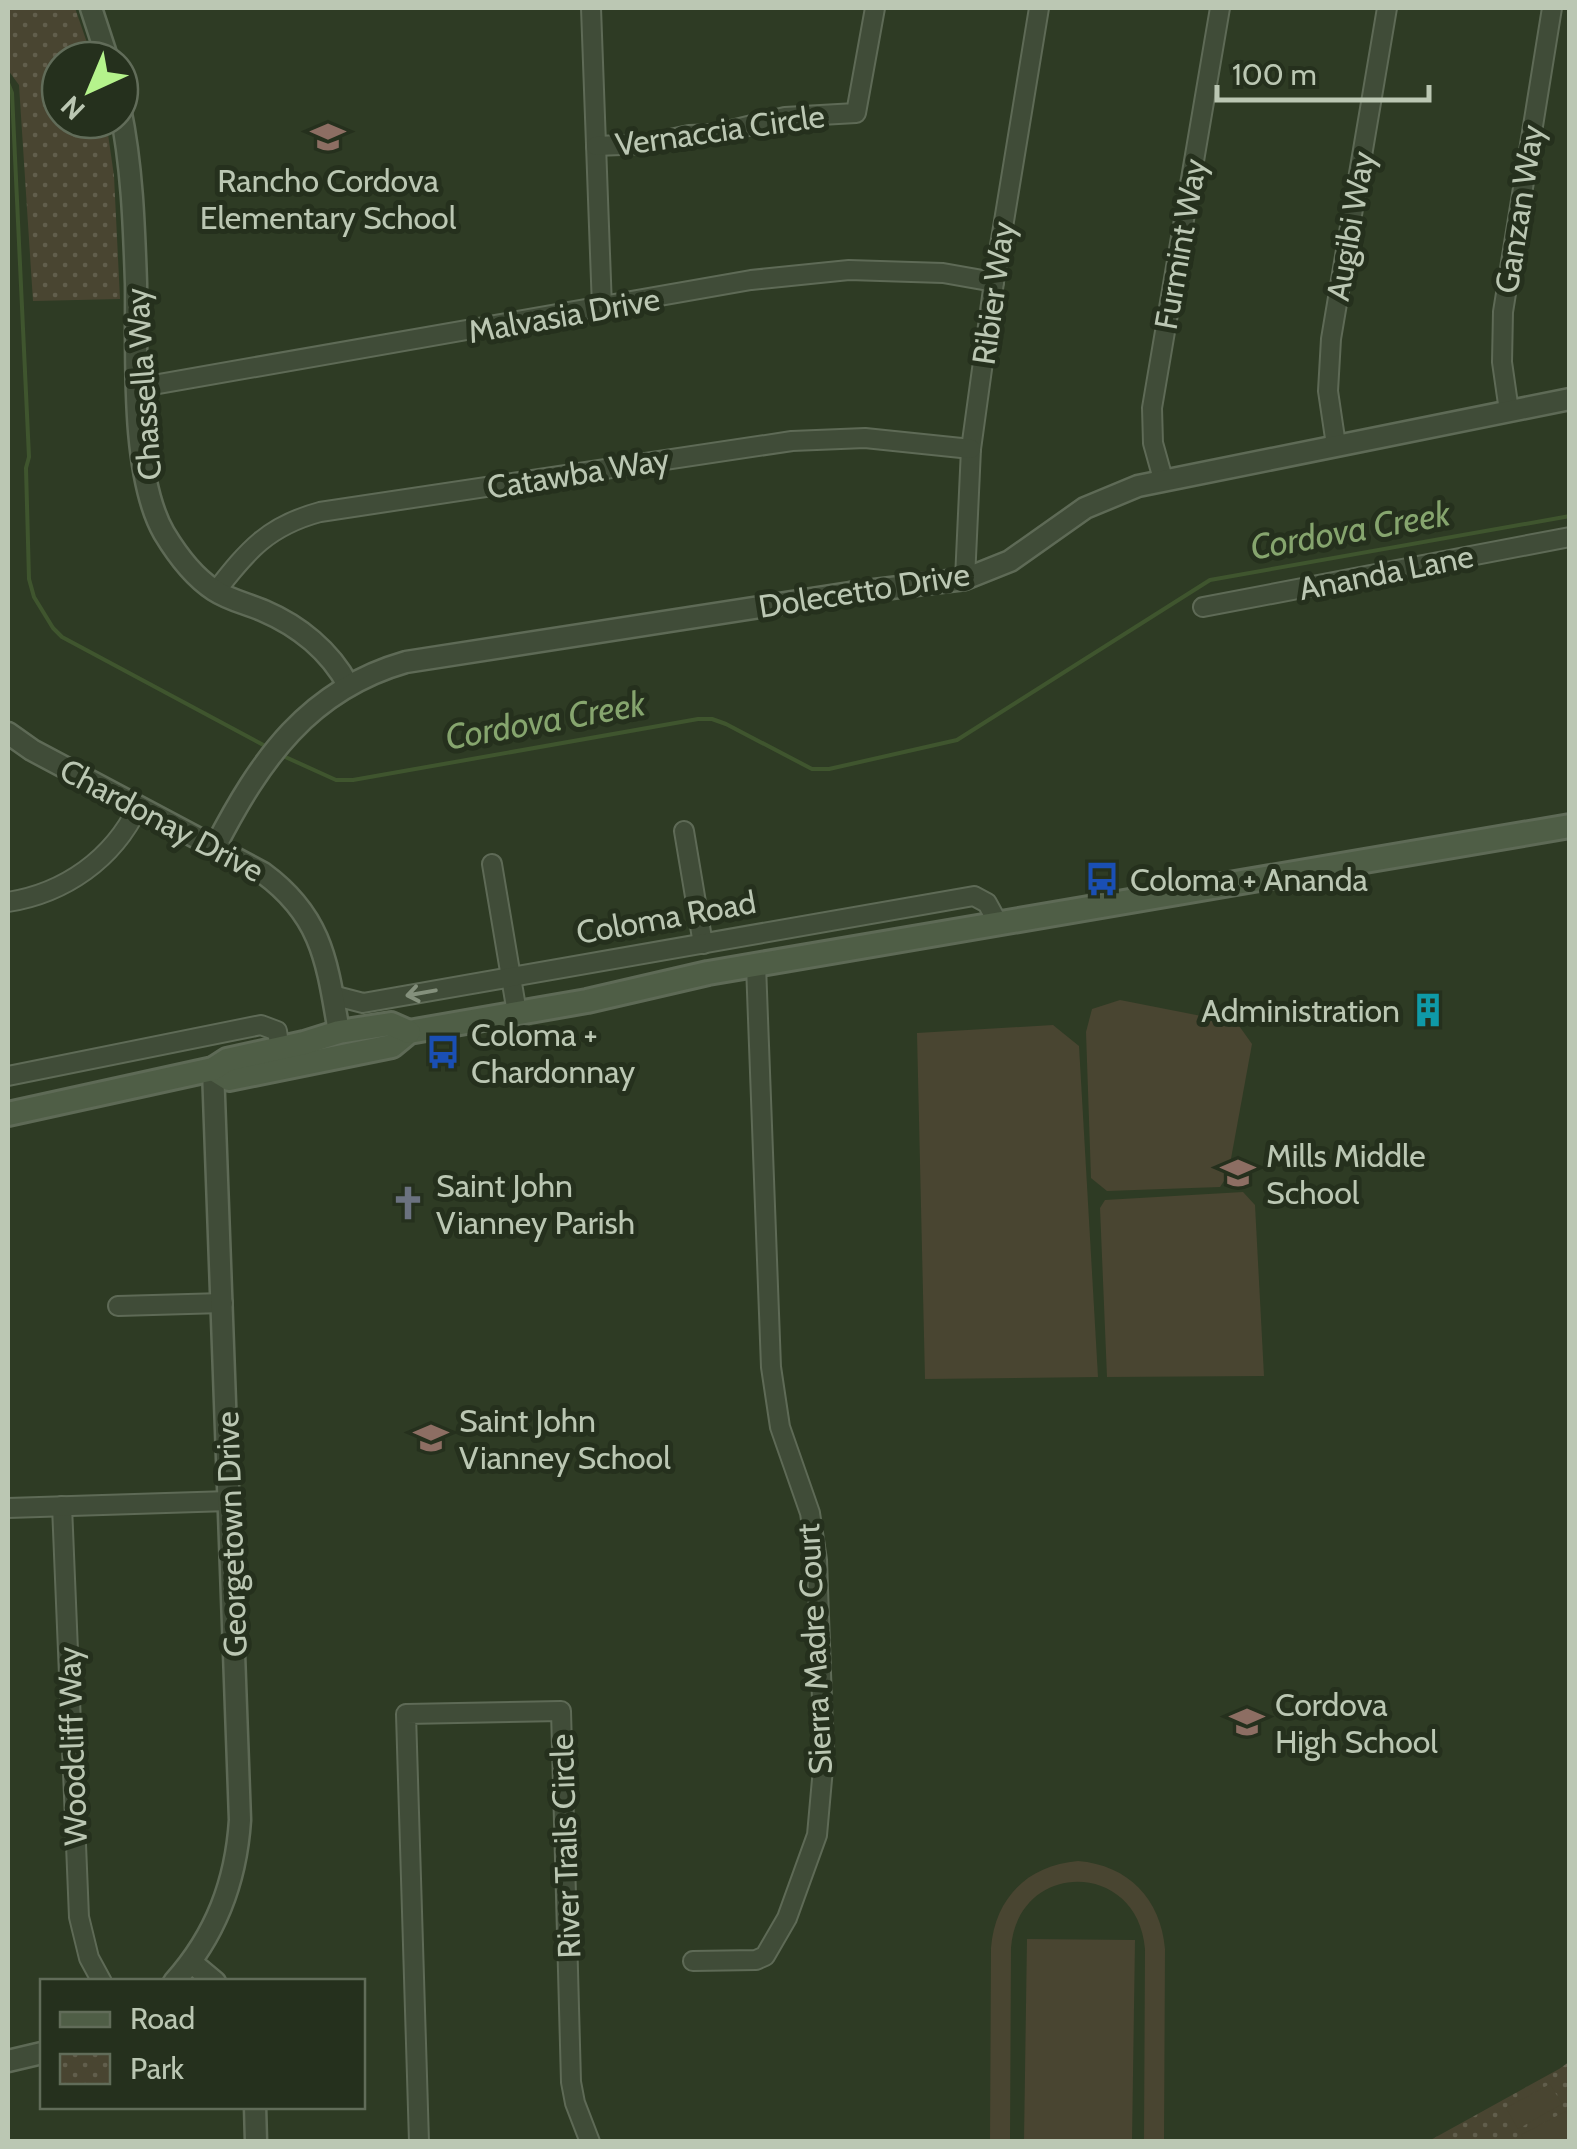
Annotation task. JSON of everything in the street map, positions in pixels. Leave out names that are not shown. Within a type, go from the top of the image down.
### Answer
[{"type":"main road","name":"Coloma Road","points":[[213,1070],[229,1079],[386,1047],[409,1032],[756,964],[1570,826]]},
{"type":"main road","name":"Coloma Road","points":[[8,1114],[213,1070],[228,1060],[339,1032],[391,1024],[409,1032]]},
{"type":"main road","points":[[339,1032],[354,1042],[386,1047]]},
{"type":"street","points":[[90,8],[101,40]]},
{"type":"street","points":[[591,8],[602,308]]},
{"type":"street","name":"Vernaccia Circle","points":[[596,146],[647,144],[715,134],[785,117],[856,113],[875,8]]},
{"type":"street","name":"Ribier Way","points":[[965,579],[971,449],[1039,8]]},
{"type":"street","name":"Furmint Way","points":[[1163,479],[1153,443],[1152,408],[1220,8]]},
{"type":"street","name":"Augibi Way","points":[[1336,445],[1328,391],[1330,352],[1386,8]]},
{"type":"street","name":"Ganzan Way","points":[[1508,411],[1501,342],[1503,312],[1552,8]]},
{"type":"street","name":"Chassella Way","points":[[124,140],[132,196],[136,388],[143,457],[156,516],[181,557],[216,591],[266,612],[306,636],[330,655],[348,685]]},
{"type":"street","name":"Malvasia Drive","points":[[136,388],[752,280],[849,270],[943,273],[994,282]]},
{"type":"street","name":"Dolecetto Drive","points":[[215,847],[277,749],[321,701],[348,685],[406,662],[850,592],[965,579],[1010,561],[1085,508],[1138,486],[1570,399]]},
{"type":"street","name":"Catawba Way","points":[[216,591],[260,540],[278,527],[320,512],[792,441],[865,438],[971,449]]},
{"type":"street","name":"Ananda Lane","points":[[1203,607],[1570,537]]},
{"type":"street","name":"Chardonay Drive","points":[[8,733],[32,750],[264,872],[304,910],[316,935],[339,1032]]},
{"type":"street","points":[[8,902],[52,888],[97,864],[121,836],[138,806]]},
{"type":"street","points":[[684,830],[703,944]]},
{"type":"street","points":[[492,864],[517,1013]]},
{"type":"street","name":"Coloma Road","points":[[332,996],[364,1003],[974,896],[987,903],[998,924]]},
{"type":"street","name":"Sierra Madre Court","points":[[693,1961],[756,1960],[765,1956],[786,1918],[817,1835],[824,1757],[817,1560],[810,1513],[780,1426],[771,1367],[756,964]]},
{"type":"street","points":[[8,1076],[261,1024],[277,1032],[280,1049]]},
{"type":"street","name":"Georgetown Drive","points":[[177,1979],[219,1916],[232,1881],[239,1844],[213,1070]]},
{"type":"street","points":[[118,1306],[222,1304]]},
{"type":"street","points":[[8,1508],[230,1501]]},
{"type":"street","name":"Woodcliff Way","points":[[62,1506],[79,1917],[90,1958],[100,1979]]},
{"type":"street","name":"River Trails Circle","points":[[419,2142],[406,1714],[561,1711],[571,2082],[574,2103],[590,2142]]},
{"type":"street","points":[[191,1962],[211,1979]]},
{"type":"street","points":[[8,2062],[40,2054]]},
{"type":"street","points":[[255,2109],[256,2142]]},
{"type":"green space","points":[[8,8],[75,8],[86,40],[40,40],[40,140],[109,140],[120,299],[33,301],[19,85],[8,70]]},
{"type":"green space","points":[[1120,1000],[1237,1023],[1252,1044],[1228,1175],[1220,1187],[1107,1191],[1091,1178],[1086,1032],[1092,1009]]},
{"type":"green space","points":[[1053,1025],[1079,1046],[1098,1377],[925,1379],[917,1033]]},
{"type":"green space","points":[[1243,1192],[1255,1205],[1264,1376],[1107,1377],[1100,1208],[1105,1200]]},
{"type":"green space","points":[[1078,1861],[1112,1869],[1126,1877],[1149,1900],[1162,1931],[1164,2141],[1144,2141],[1145,1949],[1138,1920],[1122,1899],[1101,1886],[1078,1882],[1055,1886],[1034,1898],[1018,1919],[1011,1948],[1010,2141],[990,2141],[991,1948],[999,1914],[1017,1887],[1030,1877],[1044,1869]]},
{"type":"green space","points":[[1027,1939],[1135,1940],[1132,2141],[1024,2141]]},
{"type":"green space","points":[[1569,2062],[1569,2141],[1427,2142],[1559,2069]]},
{"type":"green space","points":[[1550,2084],[1562,2104],[1518,2129],[1506,2108]]},
{"type":"green space","points":[[1566,2111],[1569,2136],[1559,2141],[1525,2141],[1521,2135]]},
{"type":"waterway","name":"Cordova Creek","points":[[8,83],[12,93],[29,457],[29,579],[34,597],[62,637],[269,748]]},
{"type":"waterway","name":"Cordova Creek","points":[[281,755],[336,780],[353,780],[712,719],[812,769],[829,769],[957,740],[1210,580],[1570,516]]},
{"type":"place","name":"Rancho Cordova Elementary School","points":[[328,137]]},
{"type":"place","name":"Coloma + Ananda","points":[[1102,879]]},
{"type":"place","name":"Administration","points":[[1428,1010]]},
{"type":"place","name":"Coloma + Chardonnay","points":[[443,1052]]},
{"type":"place","name":"Mills Middle School","points":[[1238,1173]]},
{"type":"place","name":"Saint John Vianney Parish","points":[[408,1203]]},
{"type":"place","name":"Saint John Vianney School","points":[[431,1438]]},
{"type":"place","name":"Cordova High School","points":[[1247,1722]]}]
